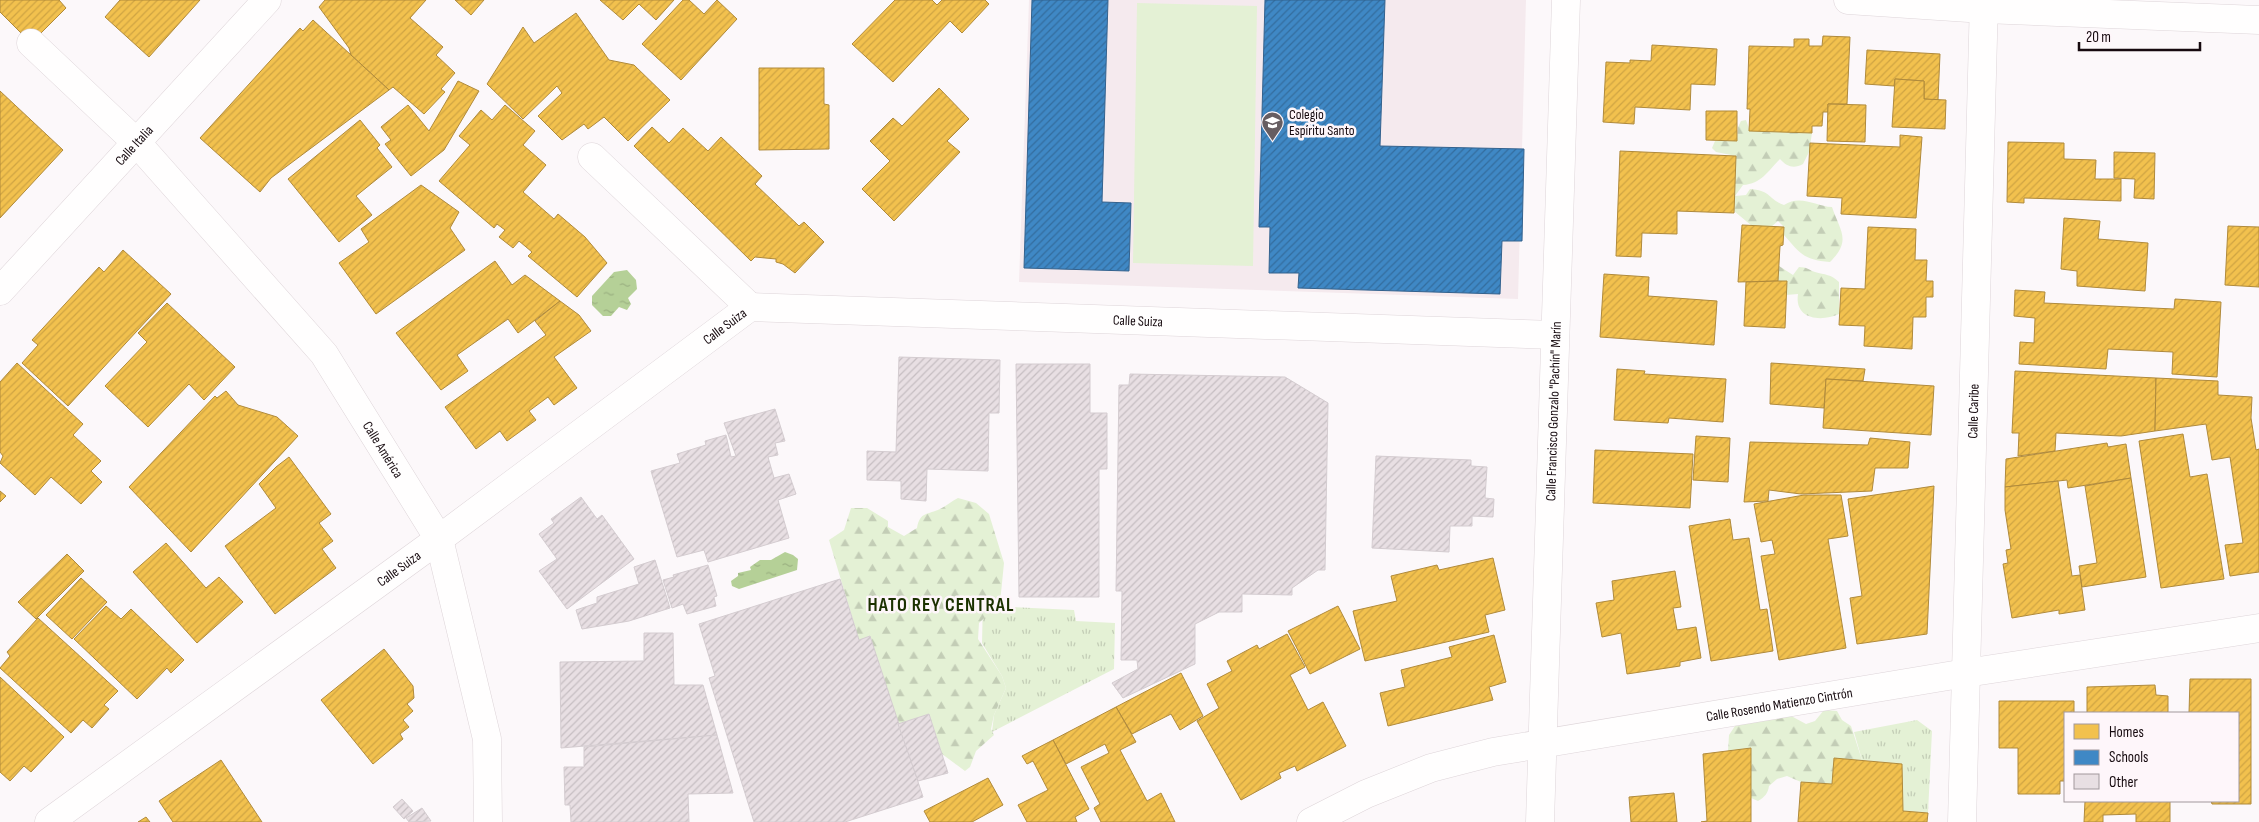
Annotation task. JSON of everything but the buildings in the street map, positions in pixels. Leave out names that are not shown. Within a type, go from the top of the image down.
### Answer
[{"type":"street","name":"Calle Italia","points":[[0,291],[268,0]]},
{"type":"street","name":"Calle Francisco Gonzalo \"Pachín\" Marín","points":[[1540,822],[1541,742],[1566,0]]},
{"type":"street","points":[[1848,0],[1984,5],[2259,20]]},
{"type":"street","name":"Calle Caribe","points":[[1962,822],[1984,5]]},
{"type":"street","name":"Calle América","points":[[31,43],[137,142],[324,354],[439,539],[487,739],[488,822]]},
{"type":"street","points":[[592,157],[750,307]]},
{"type":"street","name":"Calle Suiza","points":[[49,822],[439,539],[750,307],[1555,336]]},
{"type":"street","name":"Calle Rosendo Matienzo Cintrón","points":[[1311,822],[1366,794],[1431,768],[1541,742],[1966,673],[2259,628]]},
{"type":"shaded area","name":"Colegio Espíritu Santo","points":[[1029,0],[1526,0],[1518,299],[1019,282]]},
{"type":"green space","points":[[1137,3],[1257,6],[1253,266],[1133,263]]},
{"type":"green space","points":[[1746,120],[1750,131],[1812,133],[1809,152],[1803,164],[1791,166],[1785,164],[1780,159],[1755,182],[1743,185],[1735,196],[1746,195],[1750,189],[1762,191],[1784,205],[1790,202],[1802,201],[1832,207],[1841,229],[1842,241],[1841,248],[1830,262],[1814,259],[1803,254],[1783,234],[1784,227],[1778,221],[1771,227],[1752,226],[1734,211],[1736,156],[1716,152],[1712,148],[1715,141],[1737,141],[1738,127],[1741,121]]},
{"type":"green space","points":[[1779,266],[1793,275],[1799,267],[1802,267],[1836,279],[1839,282],[1839,314],[1832,317],[1818,318],[1805,314],[1800,309],[1798,294],[1786,295],[1787,281],[1778,281]]},
{"type":"green space","points":[[958,498],[976,503],[989,514],[1004,563],[1000,603],[979,623],[978,639],[1002,676],[1006,688],[994,715],[991,729],[994,735],[976,751],[970,767],[965,771],[942,754],[929,714],[898,724],[870,637],[859,640],[829,540],[844,530],[851,508],[867,508],[888,521],[888,527],[904,536],[917,528],[922,516],[940,509]]},
{"type":"green space","points":[[983,599],[1009,600],[1011,607],[1074,610],[1076,621],[1115,623],[1114,669],[992,732],[994,715],[1006,688],[1002,676],[982,643]]},
{"type":"green space","points":[[1824,710],[1837,711],[1842,720],[1851,726],[1862,760],[1834,759],[1832,784],[1801,782],[1787,776],[1777,779],[1769,786],[1767,793],[1758,801],[1751,798],[1751,748],[1728,751],[1729,735],[1735,726],[1782,711],[1806,724],[1815,721]]},
{"type":"green space","points":[[1917,720],[1932,731],[1928,813],[1903,811],[1902,764],[1862,760],[1854,732]]},
{"type":"water","points":[[627,270],[636,280],[637,289],[628,298],[631,304],[627,310],[619,307],[611,316],[603,316],[592,305],[592,296],[614,272]]},
{"type":"water","points":[[785,552],[798,559],[797,570],[739,589],[732,586],[731,581],[738,576],[738,573],[751,570],[750,567],[760,560],[771,560]]},
{"type":"place","name":"Colegio Espíritu Santo","points":[[1273,141]]},
{"type":"district","name":"HATO REY CENTRAL","points":[[941,605]]}]
